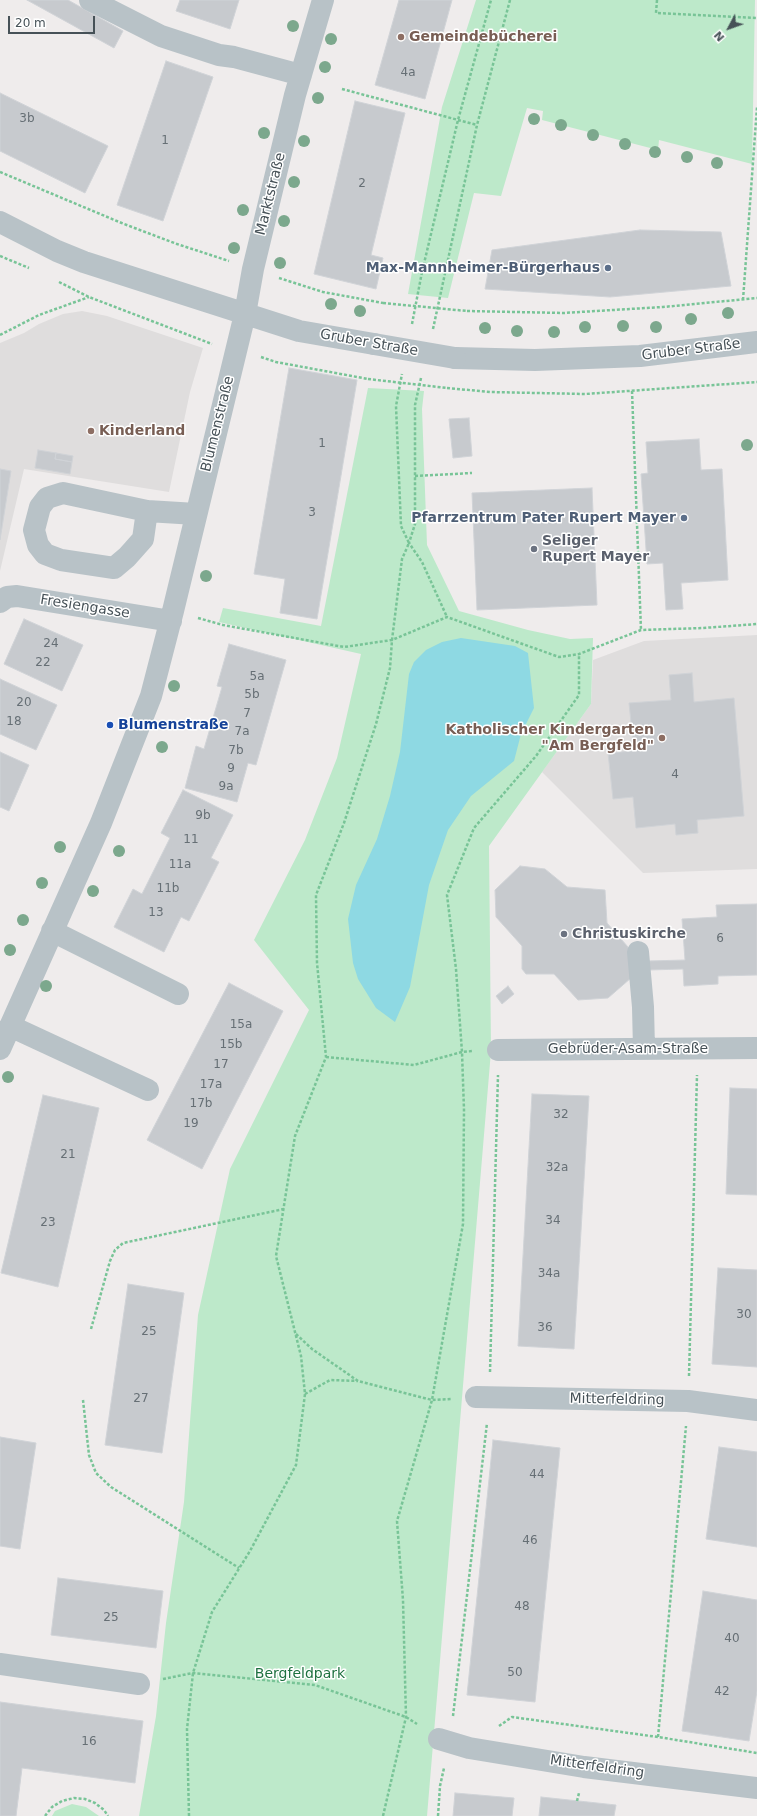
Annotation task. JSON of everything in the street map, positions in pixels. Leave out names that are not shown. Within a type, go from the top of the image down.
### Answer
[{"type":"street","points":[[90,0],[161,36],[219,55],[234,57],[302,75]]},
{"type":"street","name":"Marktstraße","points":[[245,314],[253,269],[302,75],[323,0]]},
{"type":"street","name":"Gruber Straße","points":[[0,222],[57,251],[84,262],[300,331],[455,358],[535,360],[640,356],[757,342]]},
{"type":"street","name":"Blumenstraße","points":[[0,1047],[101,823],[151,696],[172,616],[245,314]]},
{"type":"street","points":[[147,511],[143,539],[127,557],[114,568],[61,560],[45,554],[38,545],[34,530],[40,507],[48,498],[63,493],[147,511],[196,514]]},
{"type":"street","name":"Fresiengasse","points":[[0,602],[7,597],[17,596],[172,616]]},
{"type":"street","points":[[52,931],[178,994]]},
{"type":"street","points":[[638,952],[643,1007],[644,1049]]},
{"type":"street","points":[[10,1026],[148,1090]]},
{"type":"street","name":"Gebrüder-Asam-Straße","points":[[498,1050],[757,1048]]},
{"type":"street","name":"Mitterfeldring","points":[[483,1397],[688,1401],[757,1410]]},
{"type":"street","points":[[0,1664],[139,1684]]},
{"type":"street","name":"Mitterfeldring","points":[[453,1742],[584,1767],[757,1788]]},
{"type":"path","points":[[410,331],[422,272],[458,120],[491,0]]},
{"type":"path","points":[[432,331],[477,125],[510,0]]},
{"type":"path","points":[[657,0],[656,13],[757,18]]},
{"type":"path","points":[[342,89],[477,125]]},
{"type":"path","points":[[743,300],[757,107]]},
{"type":"path","points":[[0,172],[176,244],[202,251],[323,292],[383,303],[467,311],[563,313],[663,307],[757,298]]},
{"type":"path","points":[[0,256],[36,272]]},
{"type":"path","points":[[57,281],[90,297],[215,345],[236,350]]},
{"type":"path","points":[[0,335],[39,315],[90,297]]},
{"type":"path","points":[[276,362],[368,379],[490,392],[585,394],[757,382]]},
{"type":"path","points":[[403,369],[396,406],[401,526],[409,543],[422,562],[447,617]]},
{"type":"path","points":[[189,1816],[187,1729],[193,1673],[212,1612],[239,1568],[296,1466],[305,1394],[301,1356],[276,1256],[296,1136],[326,1057],[317,963],[316,894],[344,823],[376,724],[390,668],[402,559],[415,524],[415,405],[422,375]]},
{"type":"path","points":[[632,391],[641,630]]},
{"type":"path","points":[[415,476],[472,473]]},
{"type":"path","points":[[172,616],[344,647],[392,640],[447,617],[559,657],[579,654],[641,630],[703,628],[757,624]]},
{"type":"path","points":[[382,1816],[406,1717],[403,1600],[397,1522],[432,1400],[463,1224],[464,1110],[462,1052],[456,969],[447,895],[474,828],[536,756],[579,695],[579,654]]},
{"type":"path","points":[[438,1816],[440,1786],[453,1742],[483,1397],[498,1050]]},
{"type":"path","points":[[326,1057],[414,1064],[462,1052]]},
{"type":"path","points":[[91,1329],[110,1262],[115,1250],[123,1243],[284,1209]]},
{"type":"path","points":[[296,1334],[312,1349],[358,1381]]},
{"type":"path","points":[[305,1394],[330,1380],[358,1381],[432,1400],[483,1397]]},
{"type":"path","points":[[83,1400],[89,1455],[96,1473],[111,1487],[239,1568]]},
{"type":"path","points":[[139,1684],[193,1673],[315,1685],[406,1717],[453,1742]]},
{"type":"path","points":[[453,1742],[512,1717],[658,1737],[757,1753]]},
{"type":"path","points":[[45,1816],[52,1807],[62,1800],[74,1798],[85,1799],[95,1803],[104,1810],[108,1816]]},
{"type":"shaded area","name":"Kinderland","points":[[82,311],[107,316],[203,348],[190,392],[169,492],[24,469],[0,571],[0,343],[63,314]]},
{"type":"shaded area","name":"Katholischer Kindergarten \"Am Bergfeld\"","points":[[757,635],[757,869],[643,873],[542,772],[591,704],[593,660],[644,641]]},
{"type":"green space","points":[[476,0],[755,0],[752,164],[659,140],[658,150],[542,120],[543,111],[527,108],[501,196],[474,193],[448,298],[408,294],[442,107]]},
{"type":"green space","name":"Bergfeldpark","points":[[368,388],[424,391],[422,409],[427,545],[459,611],[528,630],[570,639],[593,638],[591,704],[489,846],[491,1051],[427,1816],[139,1816],[156,1716],[166,1623],[184,1502],[198,1315],[230,1169],[309,1010],[254,940],[305,840],[337,758],[361,654],[219,622],[223,608],[321,626]]},
{"type":"green space","points":[[72,1804],[86,1807],[99,1816],[52,1816],[55,1811]]},
{"type":"water","points":[[461,638],[515,646],[528,653],[534,708],[521,734],[514,761],[471,796],[448,830],[429,885],[410,987],[395,1022],[376,1008],[358,979],[353,963],[348,919],[356,885],[377,839],[390,796],[400,752],[409,674],[414,662],[426,650],[442,642]]},
{"type":"building","points":[[27,0],[68,0],[123,31],[114,48]]},
{"type":"building","points":[[180,0],[239,0],[230,29],[176,11]]},
{"type":"building","points":[[399,0],[452,0],[425,99],[375,85]]},
{"type":"building","points":[[166,61],[213,77],[163,221],[117,205]]},
{"type":"building","points":[[0,93],[108,146],[85,193],[0,151]]},
{"type":"building","points":[[355,101],[405,113],[371,255],[383,258],[376,289],[314,274]]},
{"type":"building","name":"Max-Mannheimer-Bürgerhaus","points":[[640,230],[721,232],[731,286],[610,297],[485,289],[492,250]]},
{"type":"building","points":[[289,368],[357,380],[317,619],[280,613],[285,579],[254,574]]},
{"type":"building","points":[[469,418],[472,456],[453,458],[449,419]]},
{"type":"building","name":"Pfarrzentrum Pater Rupert Mayer","points":[[699,439],[701,470],[722,469],[728,580],[681,583],[683,609],[666,610],[663,563],[647,564],[641,474],[648,473],[646,442]]},
{"type":"building","points":[[38,450],[56,453],[55,459],[72,462],[70,474],[35,468]]},
{"type":"building","points":[[56,453],[73,456],[72,462],[55,459]]},
{"type":"building","points":[[0,469],[11,471],[0,540]]},
{"type":"building","name":"Seliger Rupert Mayer","points":[[592,488],[597,605],[477,610],[472,493]]},
{"type":"building","points":[[24,619],[83,645],[62,691],[4,664]]},
{"type":"building","points":[[229,644],[286,660],[256,765],[248,763],[237,802],[185,788],[196,746],[204,749],[222,687],[217,686]]},
{"type":"building","points":[[692,673],[694,702],[734,698],[744,816],[697,820],[698,833],[676,835],[675,824],[636,828],[633,797],[613,799],[608,753],[634,751],[629,703],[671,700],[669,675]]},
{"type":"building","points":[[0,679],[57,705],[36,750],[0,734]]},
{"type":"building","points":[[0,752],[29,765],[9,811],[0,807]]},
{"type":"building","points":[[183,790],[233,815],[211,858],[219,862],[189,921],[181,917],[164,952],[114,927],[133,889],[142,894],[170,838],[161,833]]},
{"type":"building","name":"Christuskirche","points":[[520,866],[545,869],[567,887],[605,890],[607,923],[628,947],[631,978],[608,998],[578,1000],[554,974],[526,974],[522,969],[522,946],[496,917],[495,890]]},
{"type":"building","points":[[757,904],[757,975],[718,976],[718,984],[684,986],[683,969],[649,970],[648,961],[685,960],[682,919],[717,917],[716,905]]},
{"type":"building","points":[[229,983],[283,1011],[202,1169],[147,1140]]},
{"type":"building","points":[[508,986],[514,994],[502,1004],[496,996]]},
{"type":"building","points":[[730,1088],[757,1089],[757,1195],[726,1194]]},
{"type":"building","points":[[532,1094],[589,1096],[574,1349],[518,1346]]},
{"type":"building","points":[[43,1095],[99,1108],[58,1287],[1,1273]]},
{"type":"building","points":[[718,1268],[757,1270],[757,1367],[712,1364]]},
{"type":"building","points":[[128,1284],[184,1293],[162,1453],[105,1445]]},
{"type":"building","points":[[0,1437],[36,1443],[20,1549],[0,1546]]},
{"type":"building","points":[[493,1440],[560,1448],[535,1702],[467,1695]]},
{"type":"building","points":[[719,1447],[757,1452],[757,1547],[706,1539]]},
{"type":"building","points":[[58,1578],[163,1591],[156,1648],[51,1635]]},
{"type":"building","points":[[703,1591],[757,1600],[757,1691],[749,1741],[682,1731]]},
{"type":"building","points":[[0,1702],[143,1721],[135,1783],[22,1768],[16,1816],[0,1816]]},
{"type":"building","points":[[455,1793],[514,1798],[512,1816],[453,1816]]},
{"type":"building","points":[[541,1797],[616,1805],[614,1816],[539,1816]]},
{"type":"place","name":"Gemeindebücherei","points":[[401,37]]},
{"type":"place","name":"Max-Mannheimer-Bürgerhaus","points":[[608,268]]},
{"type":"place","name":"Kinderland","points":[[91,431]]},
{"type":"place","name":"Pfarrzentrum Pater Rupert Mayer","points":[[684,518]]},
{"type":"place","name":"Seliger Rupert Mayer","points":[[534,549]]},
{"type":"place","name":"Blumenstraße","points":[[110,725]]},
{"type":"place","name":"Katholischer Kindergarten \"Am Bergfeld\"","points":[[662,738]]},
{"type":"place","name":"Christuskirche","points":[[564,934]]}]
